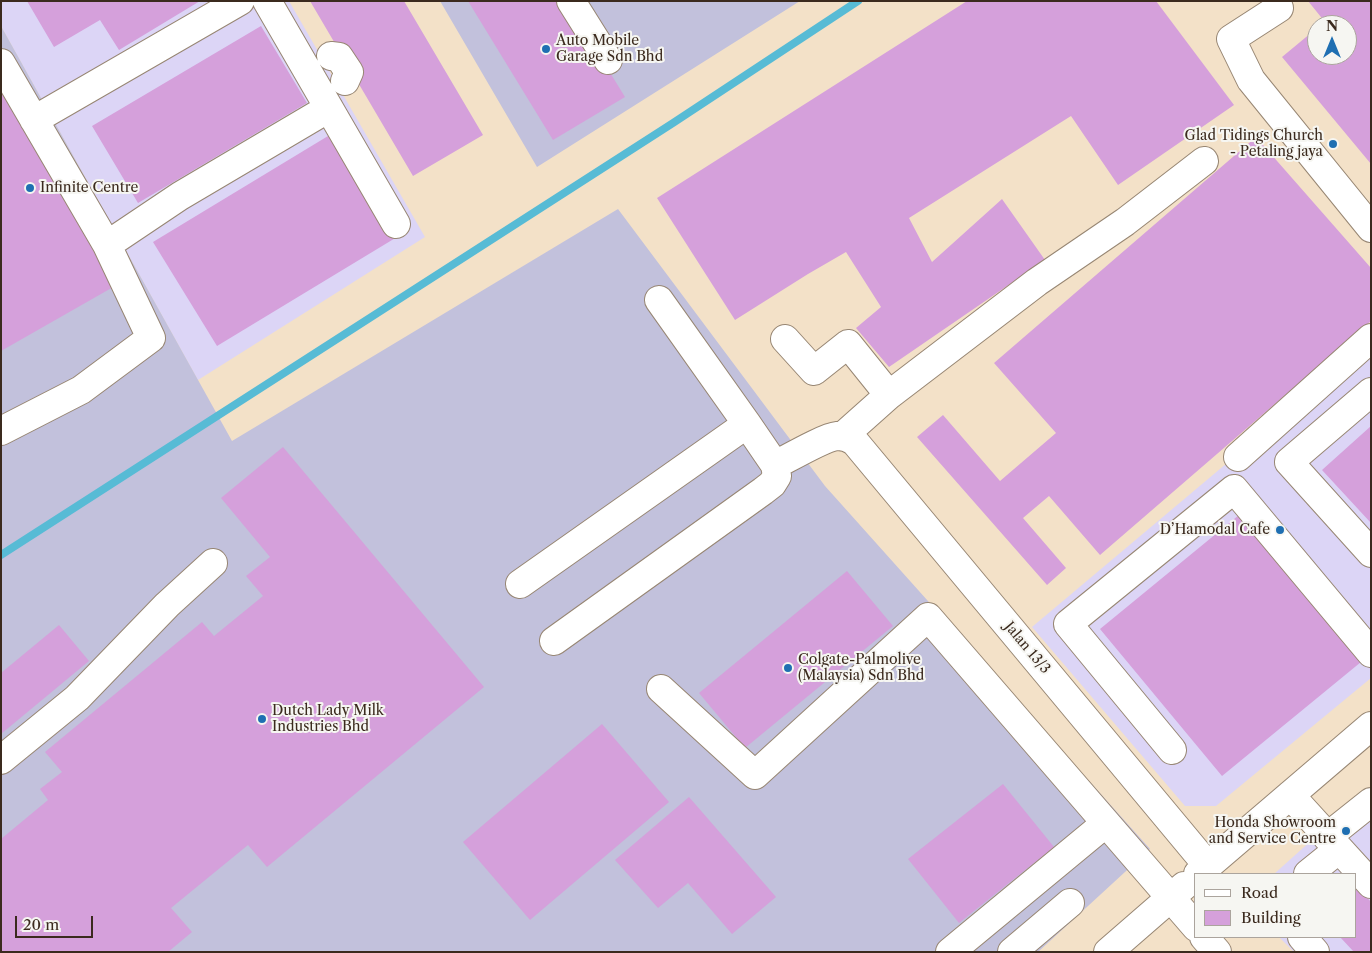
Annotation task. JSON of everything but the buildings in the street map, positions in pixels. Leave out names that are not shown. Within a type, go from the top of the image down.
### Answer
[{"type":"street","points":[[34,120],[240,1]]},
{"type":"street","points":[[267,1],[396,224]]},
{"type":"street","points":[[572,1],[608,60]]},
{"type":"street","points":[[1276,1],[1279,8],[1231,39],[1250,80],[1371,228]]},
{"type":"street","points":[[331,56],[339,57],[349,72],[345,81]]},
{"type":"street","points":[[1,63],[107,245],[150,338],[81,390],[1,431]]},
{"type":"street","points":[[107,245],[180,196],[329,108]]},
{"type":"street","points":[[775,465],[830,437],[843,436],[889,395],[1037,282],[1125,222],[1204,161]]},
{"type":"street","points":[[554,640],[763,491],[776,479],[777,471],[775,465],[659,300]]},
{"type":"street","points":[[1238,457],[1371,338]]},
{"type":"street","points":[[785,339],[814,371],[848,344],[889,395]]},
{"type":"street","points":[[1371,392],[1289,462],[1371,554]]},
{"type":"street","points":[[520,584],[747,424]]},
{"type":"street","name":"Jalan 13/3","points":[[843,436],[856,442],[1201,872]]},
{"type":"street","points":[[1172,750],[1068,624],[1234,489],[1371,653]]},
{"type":"street","points":[[1,760],[77,698],[167,605],[212,563]]},
{"type":"street","points":[[661,689],[755,774],[928,617],[1194,925]]},
{"type":"street","points":[[1201,872],[1371,726]]},
{"type":"street","points":[[1290,795],[1371,884]]},
{"type":"street","points":[[1309,873],[1333,843],[1371,802]]},
{"type":"street","points":[[950,952],[1106,823]]},
{"type":"street","points":[[1108,952],[1194,878]]},
{"type":"street","points":[[1012,952],[1070,903]]},
{"type":"street","points":[[1205,938],[1218,952]]},
{"type":"street","points":[[1303,938],[1315,952]]},
{"type":"shaded area","points":[[1,1],[289,1],[425,237],[198,380],[1,26]]},
{"type":"shaded area","points":[[440,1],[800,1],[537,167]]},
{"type":"shaded area","name":"Dutch Lady Milk Industries Bhd","points":[[1,26],[232,441],[618,209],[825,486],[1150,849],[1038,952],[1,952]]},
{"type":"shaded area","points":[[1371,342],[1371,678],[1216,806],[1185,806],[1032,627]]},
{"type":"shaded area","name":"Honda Showroom and Service Centre","points":[[1371,787],[1371,952],[1294,952],[1280,938],[1357,938],[1357,873],[1275,873]]},
{"type":"waterway","points":[[1,555],[673,123],[858,1]]},
{"type":"place","name":"Auto Mobile Garage Sdn Bhd","points":[[546,49]]},
{"type":"place","name":"Glad Tidings Church - Petaling jaya","points":[[1333,144]]},
{"type":"place","name":"Infinite Centre","points":[[30,188]]},
{"type":"place","name":"D’Hamodal Cafe","points":[[1280,530]]},
{"type":"place","name":"Colgate-Palmolive (Malaysia) Sdn Bhd","points":[[788,668]]},
{"type":"place","name":"Dutch Lady Milk Industries Bhd","points":[[262,719]]},
{"type":"place","name":"Honda Showroom and Service Centre","points":[[1346,831]]}]
